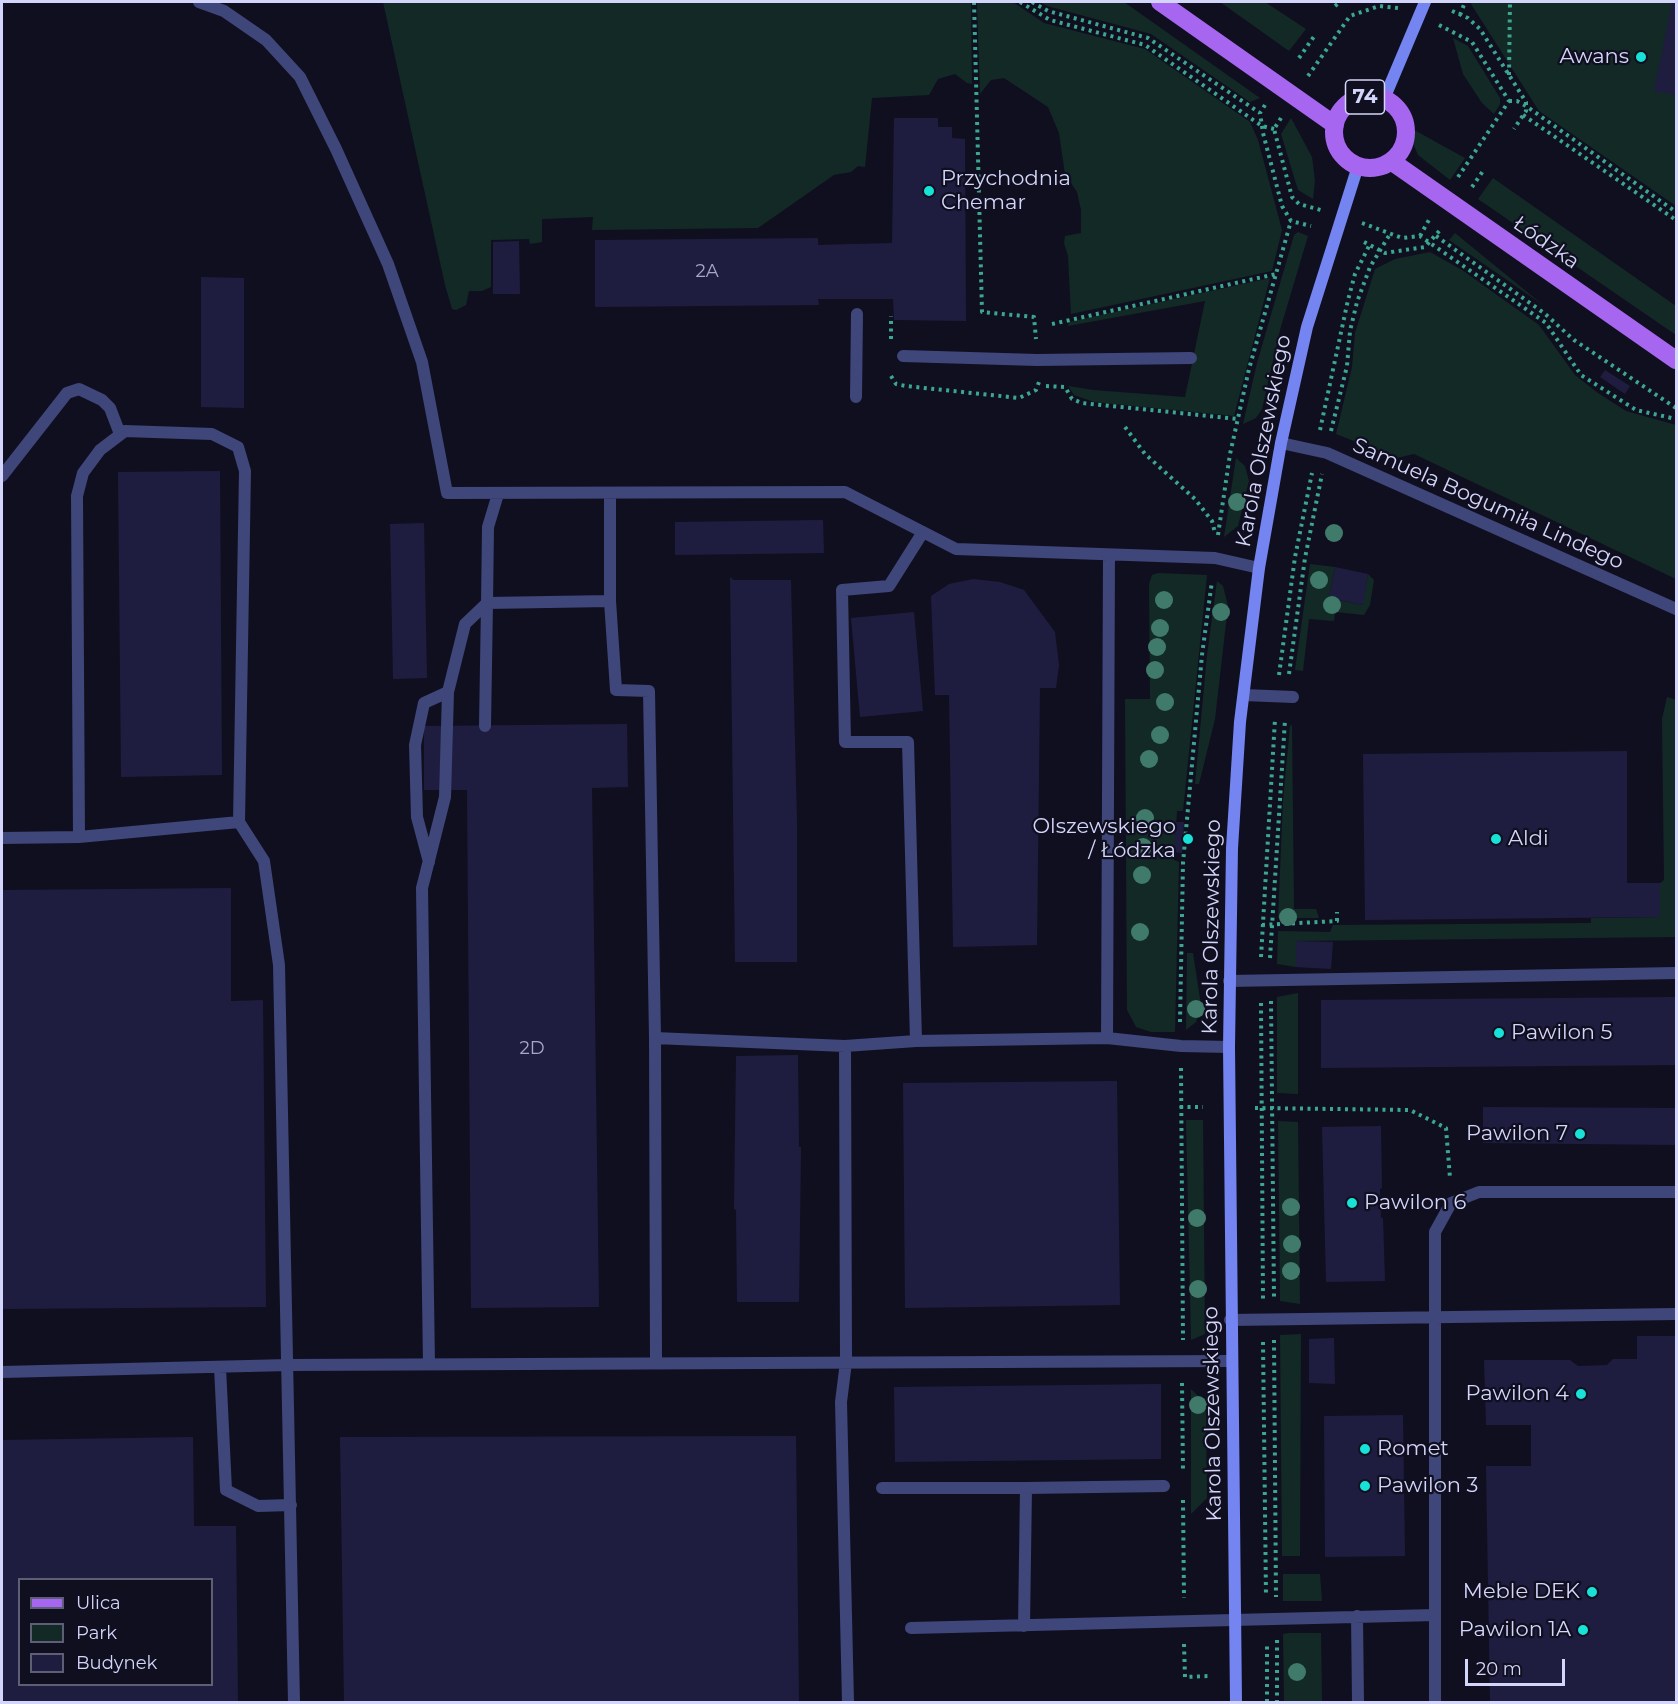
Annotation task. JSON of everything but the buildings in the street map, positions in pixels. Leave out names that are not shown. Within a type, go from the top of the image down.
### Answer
[{"type":"main road","name":"74","points":[[1160,2],[1335,125]]},
{"type":"main road","name":"74","points":[[1358,166],[1344,157],[1339,150],[1335,142],[1335,125],[1341,110],[1353,100],[1369,96],[1384,99],[1399,110],[1406,128],[1403,147],[1391,161]]},
{"type":"main road","points":[[1358,166],[1376,168],[1391,161]]},
{"type":"main road","name":"Łódzka","points":[[1391,161],[1677,360]]},
{"type":"street","points":[[199,2],[224,11],[266,40],[300,77],[336,149],[388,264],[422,362],[447,494],[845,492],[956,549],[1215,558],[1259,568]]},
{"type":"street","points":[[1384,99],[1425,2]]},
{"type":"street","name":"Karola Olszewskiego","points":[[1236,1702],[1230,1320],[1229,981],[1232,848],[1244,695],[1259,568],[1281,443],[1306,327],[1358,166]]},
{"type":"street","points":[[856,397],[857,314]]},
{"type":"street","points":[[903,356],[1037,360],[1191,358]]},
{"type":"street","points":[[2,476],[67,393],[79,389],[102,400],[110,408],[120,434]]},
{"type":"street","points":[[79,837],[77,496],[83,472],[100,450],[125,431],[213,434],[238,447],[245,471],[239,822],[264,861],[279,965],[289,1365],[294,1702]]},
{"type":"street","name":"Samuela Bogumiła Lindego","points":[[1281,443],[1327,453],[1677,609]]},
{"type":"street","points":[[610,493],[610,601],[616,690],[649,691],[655,1038],[656,1362]]},
{"type":"street","points":[[485,726],[488,527],[498,494]]},
{"type":"street","points":[[916,1041],[908,742],[845,742],[842,590],[889,586],[923,532]]},
{"type":"street","points":[[1107,1038],[1109,555]]},
{"type":"street","points":[[429,1364],[422,888],[445,797],[448,692],[465,624],[487,603],[610,601]]},
{"type":"street","points":[[429,863],[417,817],[415,745],[424,703],[448,692]]},
{"type":"street","points":[[1244,695],[1293,698]]},
{"type":"street","points":[[2,838],[79,837],[239,822]]},
{"type":"street","points":[[1229,981],[1677,973]]},
{"type":"street","points":[[655,1038],[845,1046],[916,1041],[1107,1038],[1180,1046],[1229,1047]]},
{"type":"street","points":[[845,1046],[846,1362],[841,1402],[848,1702]]},
{"type":"street","points":[[1435,1702],[1435,1232],[1451,1203],[1479,1192],[1677,1192]]},
{"type":"street","points":[[1230,1320],[1677,1314]]},
{"type":"street","points":[[2,1372],[289,1365],[1231,1361]]},
{"type":"street","points":[[220,1367],[226,1490],[258,1506],[291,1505]]},
{"type":"street","points":[[882,1488],[1164,1486]]},
{"type":"street","points":[[1024,1626],[1026,1488]]},
{"type":"street","points":[[911,1628],[1435,1615]]},
{"type":"street","points":[[1357,1616],[1358,1702]]},
{"type":"path","points":[[974,2],[982,312],[1034,317],[1040,385],[1065,387],[1072,399],[1082,403],[1238,419]]},
{"type":"path","points":[[1020,2],[1050,20],[1145,45],[1262,126],[1274,129]]},
{"type":"path","points":[[1032,2],[1048,10],[1153,40],[1260,113],[1282,206],[1291,221],[1311,226]]},
{"type":"path","points":[[1335,6],[1340,2]]},
{"type":"path","points":[[1460,15],[1465,2]]},
{"type":"path","points":[[1509,76],[1510,2]]},
{"type":"path","points":[[1314,67],[1350,16],[1378,4],[1393,6]]},
{"type":"path","points":[[1452,11],[1480,29],[1526,102],[1523,115],[1514,129]]},
{"type":"path","points":[[1450,30],[1472,42],[1509,101]]},
{"type":"path","points":[[1299,58],[1315,34]]},
{"type":"path","points":[[1509,101],[1516,101],[1526,106],[1677,212]]},
{"type":"path","points":[[1454,183],[1509,101]]},
{"type":"path","points":[[1285,110],[1274,129],[1292,197],[1299,204],[1316,208]]},
{"type":"path","points":[[1523,115],[1677,220]]},
{"type":"path","points":[[1468,192],[1483,171]]},
{"type":"path","points":[[1420,236],[1432,215]]},
{"type":"path","points":[[1183,1480],[1180,1046],[1183,863],[1202,655],[1238,419],[1291,221]]},
{"type":"path","points":[[1376,228],[1402,238],[1420,236],[1546,323],[1581,375],[1636,410],[1677,419]]},
{"type":"path","points":[[1370,267],[1390,234]]},
{"type":"path","points":[[1364,242],[1385,254],[1425,247],[1436,236],[1544,313],[1574,340],[1677,408]]},
{"type":"path","points":[[1052,324],[1276,274]]},
{"type":"path","points":[[1125,428],[1145,454],[1194,499],[1212,521],[1215,533]]},
{"type":"path","points":[[1262,925],[1337,921],[1337,912]]},
{"type":"path","points":[[1180,1107],[1203,1107]]},
{"type":"path","points":[[1255,1108],[1410,1110],[1446,1128],[1451,1203]]},
{"type":"path","points":[[1183,1492],[1185,1677],[1209,1676]]},
{"type":"path","points":[[1260,1674],[1266,1673]]},
{"type":"green space","points":[[383,2],[971,2],[972,84],[955,74],[938,79],[929,95],[872,98],[865,167],[858,166],[851,172],[834,175],[758,228],[592,230],[593,217],[542,219],[542,242],[530,244],[529,239],[491,240],[491,287],[482,291],[469,291],[466,305],[456,310],[452,309],[445,285]]},
{"type":"green space","points":[[977,2],[1013,2],[1044,23],[1145,49],[1250,122],[1258,140],[1282,230],[1272,271],[1071,314],[1068,256],[1064,243],[1065,236],[1081,233],[1081,210],[1077,192],[1065,174],[1059,133],[1048,107],[1004,78],[991,80],[980,94]]},
{"type":"green space","points":[[1040,2],[1124,2],[1260,98],[1250,102],[1151,34],[1047,6]]},
{"type":"green space","points":[[1220,2],[1265,2],[1306,29],[1289,51]]},
{"type":"green space","points":[[1473,2],[1676,2],[1676,206],[1539,111],[1471,4]]},
{"type":"green space","points":[[1453,38],[1468,46],[1500,98],[1500,104],[1494,114],[1482,103],[1463,74]]},
{"type":"green space","points":[[1291,118],[1312,157],[1315,181],[1313,199],[1298,190],[1281,134]]},
{"type":"green space","points":[[1416,131],[1465,158],[1450,180],[1418,155],[1411,139],[1411,133]]},
{"type":"green space","points":[[1493,178],[1676,306],[1676,335],[1478,199]]},
{"type":"green space","points":[[1298,232],[1308,236],[1280,330],[1262,409],[1256,418],[1243,424],[1257,363],[1294,235]]},
{"type":"green space","points":[[1455,233],[1543,305],[1449,240]]},
{"type":"green space","points":[[1430,252],[1462,270],[1539,325],[1575,375],[1598,393],[1626,411],[1676,425],[1676,579],[1414,454],[1397,458],[1336,434],[1352,367],[1355,333],[1375,269],[1395,259]]},
{"type":"green space","points":[[1270,278],[1234,416],[1094,402],[1074,395],[1068,386],[1185,397],[1205,301],[1068,326],[1069,322]]},
{"type":"green space","points":[[1236,458],[1245,466],[1249,481],[1238,526],[1224,537]]},
{"type":"green space","points":[[1310,564],[1335,567],[1329,598],[1362,605],[1368,574],[1374,580],[1370,605],[1364,615],[1335,612],[1334,621],[1309,619],[1303,671],[1295,670]]},
{"type":"green space","points":[[1158,573],[1207,575],[1183,811],[1177,811],[1174,860],[1179,862],[1175,1032],[1151,1032],[1136,1027],[1127,1010],[1125,699],[1150,699],[1149,584],[1152,575]]},
{"type":"green space","points":[[1217,581],[1223,586],[1228,606],[1215,719],[1199,784],[1195,784],[1207,655]]},
{"type":"green space","points":[[1667,697],[1676,700],[1676,937],[1297,941],[1296,967],[1277,964],[1278,931],[1330,932],[1333,925],[1591,923],[1591,918],[1660,917],[1660,883],[1664,880],[1662,719]]},
{"type":"green space","points":[[1292,725],[1294,909],[1316,909],[1319,918],[1278,918],[1283,801],[1290,726]]},
{"type":"green space","points":[[1187,953],[1193,953],[1201,1005],[1196,1022],[1186,1030]]},
{"type":"green space","points":[[1298,993],[1298,1094],[1277,1093],[1277,997]]},
{"type":"green space","points":[[1186,1120],[1203,1120],[1205,1334],[1191,1340]]},
{"type":"green space","points":[[1278,1121],[1298,1122],[1300,1304],[1280,1301]]},
{"type":"green space","points":[[1301,1334],[1300,1556],[1282,1556],[1280,1335]]},
{"type":"green space","points":[[1191,1389],[1201,1399],[1206,1412],[1207,1498],[1191,1514]]},
{"type":"green space","points":[[1283,1574],[1320,1574],[1322,1601],[1283,1601]]},
{"type":"green space","points":[[1321,1633],[1322,1702],[1284,1702],[1283,1634]]},
{"type":"place","name":"Awans","points":[[1641,57]]},
{"type":"place","name":"Przychodnia Chemar","points":[[929,191]]},
{"type":"place","name":"Olszewskiego / Łódzka","points":[[1188,839]]},
{"type":"place","name":"Aldi","points":[[1496,839]]},
{"type":"place","name":"Pawilon 5","points":[[1499,1033]]},
{"type":"place","name":"Pawilon 7","points":[[1580,1134]]},
{"type":"place","name":"Pawilon 6","points":[[1352,1203]]},
{"type":"place","name":"Pawilon 4","points":[[1581,1394]]},
{"type":"place","name":"Romet","points":[[1365,1449]]},
{"type":"place","name":"Pawilon 3","points":[[1365,1486]]},
{"type":"place","name":"Meble DEK","points":[[1592,1592]]},
{"type":"place","name":"Pawilon 1A","points":[[1583,1630]]}]
